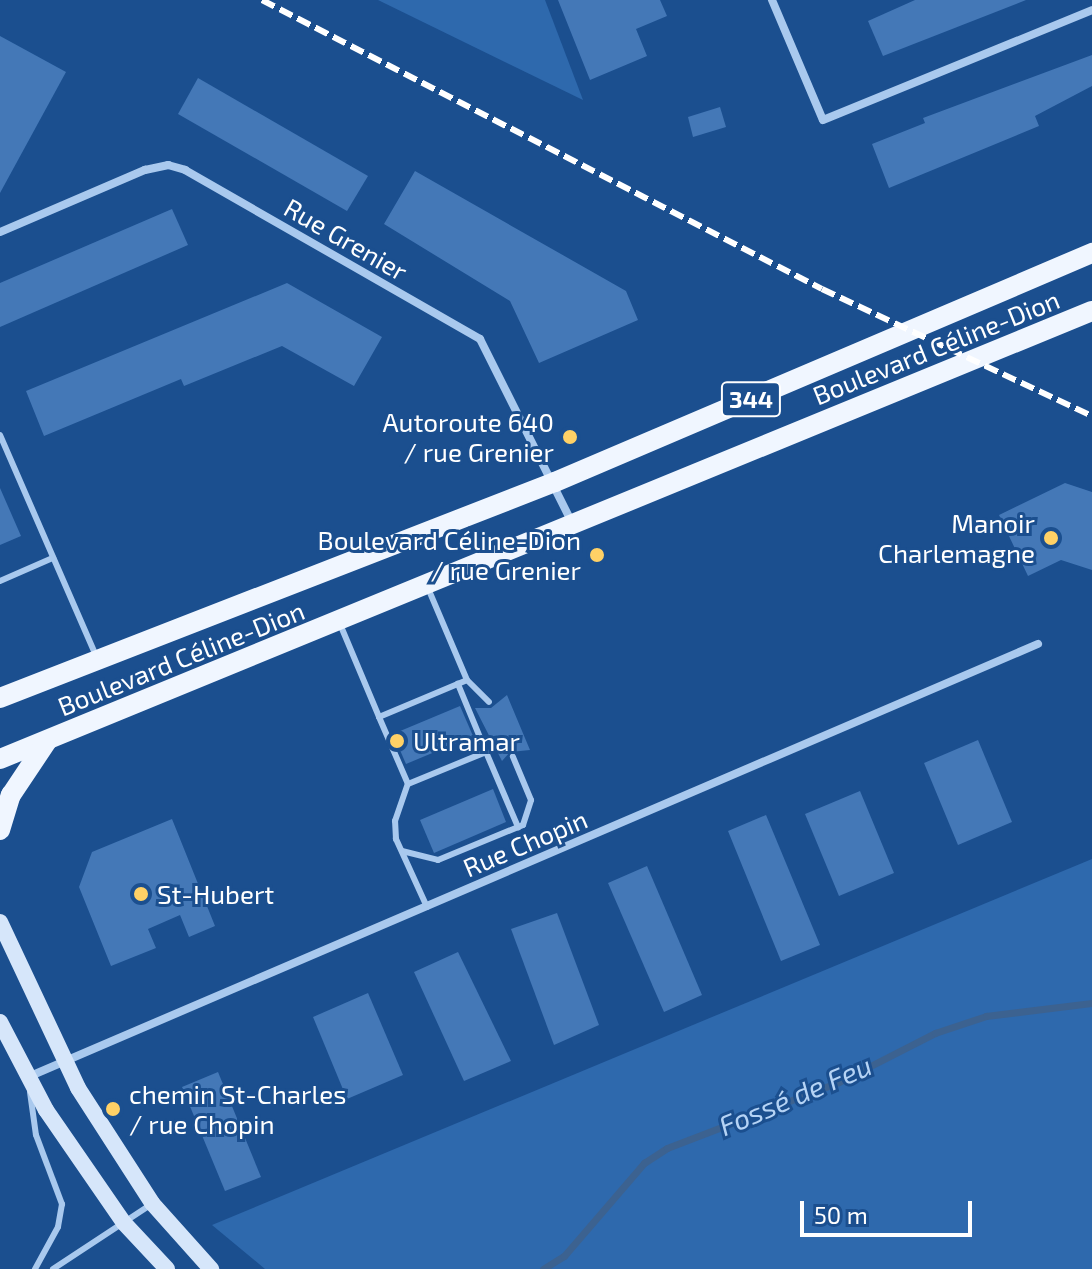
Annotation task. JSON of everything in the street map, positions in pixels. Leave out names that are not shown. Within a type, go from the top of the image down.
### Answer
[{"type":"main road","name":"Boulevard Céline-Dion","points":[[0,698],[555,482],[1092,253]]},
{"type":"main road","name":"Boulevard Céline-Dion","points":[[0,759],[1092,311]]},
{"type":"main road","points":[[0,830],[11,795],[47,741]]},
{"type":"main road","points":[[0,922],[63,1061],[152,1203],[211,1269]]},
{"type":"main road","points":[[0,1022],[27,1077],[124,1223],[167,1269]]},
{"type":"street","points":[[772,0],[823,120],[1092,10]]},
{"type":"street","name":"Rue Grenier","points":[[0,232],[145,170],[168,165],[185,170],[473,333],[485,347],[555,482],[572,524]]},
{"type":"street","name":"Rue Chopin","points":[[27,1077],[1038,644]]},
{"type":"lane","points":[[0,435],[97,660]]},
{"type":"lane","points":[[0,581],[53,558]]},
{"type":"lane","points":[[426,585],[467,680],[489,702]]},
{"type":"lane","points":[[339,621],[408,784],[395,821],[402,851],[427,907]]},
{"type":"lane","points":[[379,717],[467,680]]},
{"type":"lane","points":[[458,684],[518,827]]},
{"type":"lane","points":[[408,784],[486,752]]},
{"type":"lane","points":[[402,851],[438,860],[518,827],[532,807],[513,757]]},
{"type":"lane","points":[[27,1077],[36,1135],[62,1204],[58,1227],[35,1269]]},
{"type":"lane","points":[[53,1269],[152,1203]]},
{"type":"shaded area","points":[[378,0],[545,0],[583,100]]},
{"type":"shaded area","points":[[1092,859],[1092,1269],[265,1269],[212,1225]]},
{"type":"building","points":[[558,0],[660,0],[667,16],[636,29],[647,56],[590,80]]},
{"type":"building","points":[[915,0],[1026,0],[883,56],[868,21]]},
{"type":"building","points":[[0,36],[66,72],[0,193]]},
{"type":"building","points":[[1092,55],[1092,86],[1035,116],[1039,126],[889,188],[872,144],[925,123],[923,118]]},
{"type":"building","points":[[198,78],[368,176],[347,211],[178,114]]},
{"type":"building","points":[[720,107],[726,127],[693,137],[688,117]]},
{"type":"building","points":[[415,171],[626,291],[638,320],[539,363],[510,301],[384,224]]},
{"type":"building","points":[[172,209],[188,245],[0,327],[0,283]]},
{"type":"building","points":[[287,283],[382,337],[354,386],[282,346],[184,386],[181,379],[44,436],[26,391]]},
{"type":"building","name":"Manoir Charlemagne","points":[[1065,483],[1092,492],[1092,570],[1061,560],[1028,576],[999,515]]},
{"type":"building","points":[[0,488],[21,536],[0,545]]},
{"type":"building","points":[[507,695],[530,750],[510,752],[502,761],[475,708],[491,708]]},
{"type":"building","points":[[460,706],[473,736],[406,764],[393,734]]},
{"type":"building","points":[[978,740],[1012,822],[958,845],[924,763]]},
{"type":"building","points":[[493,789],[506,822],[434,853],[420,820]]},
{"type":"building","points":[[860,791],[894,873],[839,896],[805,814]]},
{"type":"building","points":[[766,815],[820,945],[781,961],[728,831]]},
{"type":"building","points":[[172,819],[215,926],[189,937],[180,915],[148,929],[156,948],[111,966],[79,887],[92,852]]},
{"type":"building","points":[[647,866],[702,995],[664,1012],[608,883]]},
{"type":"building","points":[[557,913],[599,1025],[554,1045],[511,929]]},
{"type":"building","points":[[458,952],[511,1061],[464,1081],[414,972]]},
{"type":"building","points":[[368,993],[403,1075],[347,1099],[313,1017]]},
{"type":"building","points":[[218,1072],[261,1177],[225,1191],[182,1087]]},
{"type":"waterway","name":"Fossé de Feu","points":[[543,1269],[564,1256],[644,1163],[667,1148],[839,1082],[935,1033],[986,1016],[1092,1003]]},
{"type":"railway","points":[[262,0],[822,289],[1092,416]]},
{"type":"place","name":"Autoroute 640 / rue Grenier","points":[[570,437]]},
{"type":"place","name":"Manoir Charlemagne","points":[[1051,538]]},
{"type":"place","name":"Boulevard Céline-Dion / rue Grenier","points":[[597,555]]},
{"type":"place","name":"Ultramar","points":[[397,741]]},
{"type":"place","name":"St-Hubert","points":[[141,894]]},
{"type":"place","name":"chemin St-Charles / rue Chopin","points":[[113,1109]]}]
